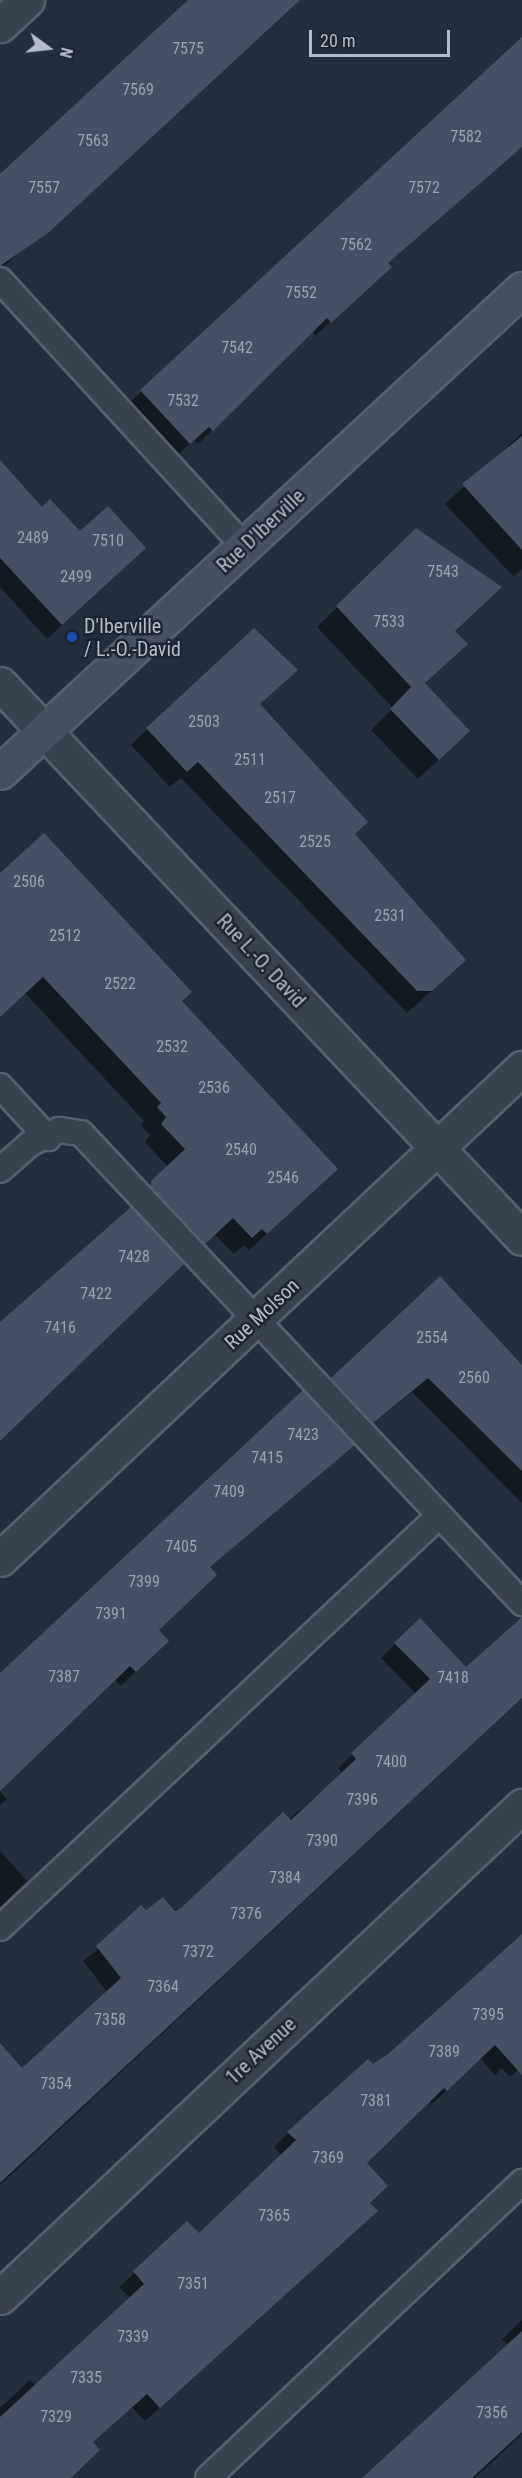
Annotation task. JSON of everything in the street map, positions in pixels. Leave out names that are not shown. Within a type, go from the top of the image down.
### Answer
[{"type":"main road","name":"Rue D'Iberville","points":[[0,772],[522,289]]},
{"type":"street","points":[[0,25],[27,0]]},
{"type":"street","name":"Rue L.-O. David","points":[[0,684],[522,1238]]},
{"type":"street","name":"Rue Molson","points":[[0,1559],[257,1320],[522,1068]]},
{"type":"street","name":"1re Avenue","points":[[0,2297],[522,1806]]},
{"type":"lane","points":[[0,280],[244,546]]},
{"type":"lane","points":[[0,1086],[48,1138]]},
{"type":"lane","points":[[0,1170],[31,1143],[69,1128],[81,1134],[522,1603]]},
{"type":"lane","points":[[0,1928],[440,1515]]},
{"type":"lane","points":[[208,2478],[522,2182]]},
{"type":"building","points":[[188,0],[300,0],[48,233],[0,266],[0,174]]},
{"type":"building","points":[[522,37],[522,147],[388,263],[392,267],[331,323],[327,318],[213,431],[209,427],[190,444],[140,390]]},
{"type":"building","points":[[522,436],[522,550],[462,484]]},
{"type":"building","points":[[0,460],[42,507],[50,499],[80,531],[108,506],[146,548],[62,625],[0,558]]},
{"type":"building","points":[[416,528],[502,587],[455,631],[468,644],[425,683],[470,731],[439,760],[390,709],[411,687],[336,606]]},
{"type":"building","points":[[254,628],[298,670],[260,704],[368,822],[355,834],[466,960],[432,991],[417,991],[198,762],[187,772],[146,728]]},
{"type":"building","points":[[44,833],[192,992],[182,1001],[338,1169],[267,1234],[262,1229],[252,1238],[233,1218],[205,1244],[151,1187],[151,1181],[185,1149],[161,1124],[166,1117],[157,1107],[161,1103],[43,977],[0,1017],[0,873]]},
{"type":"building","points":[[131,1207],[184,1264],[0,1441],[0,1322]]},
{"type":"building","points":[[440,1276],[522,1365],[522,1471],[428,1378],[373,1423],[331,1378]]},
{"type":"building","points":[[303,1390],[355,1445],[210,1567],[217,1575],[159,1630],[169,1641],[136,1672],[130,1666],[0,1791],[0,1673]]},
{"type":"building","points":[[522,1617],[522,1698],[0,2183],[0,2043],[22,2068],[121,1978],[96,1946],[141,1905],[146,1910],[163,1897],[175,1911],[181,1908],[283,1812],[291,1820],[356,1759],[351,1753],[430,1679],[394,1643],[420,1618],[466,1667]]},
{"type":"building","points":[[522,1934],[522,2075],[495,2045],[447,2091],[444,2088],[367,2163],[388,2186],[370,2203],[378,2211],[160,2408],[147,2394],[93,2442],[100,2450],[71,2478],[0,2478],[0,2417],[144,2284],[133,2271],[187,2221],[199,2233],[296,2140],[287,2132],[368,2059],[373,2064],[387,2055]]},
{"type":"building","points":[[522,2331],[522,2432],[472,2478],[362,2478]]},
{"type":"place","name":"D'Iberville / L.-O.-David","points":[[72,637]]}]
